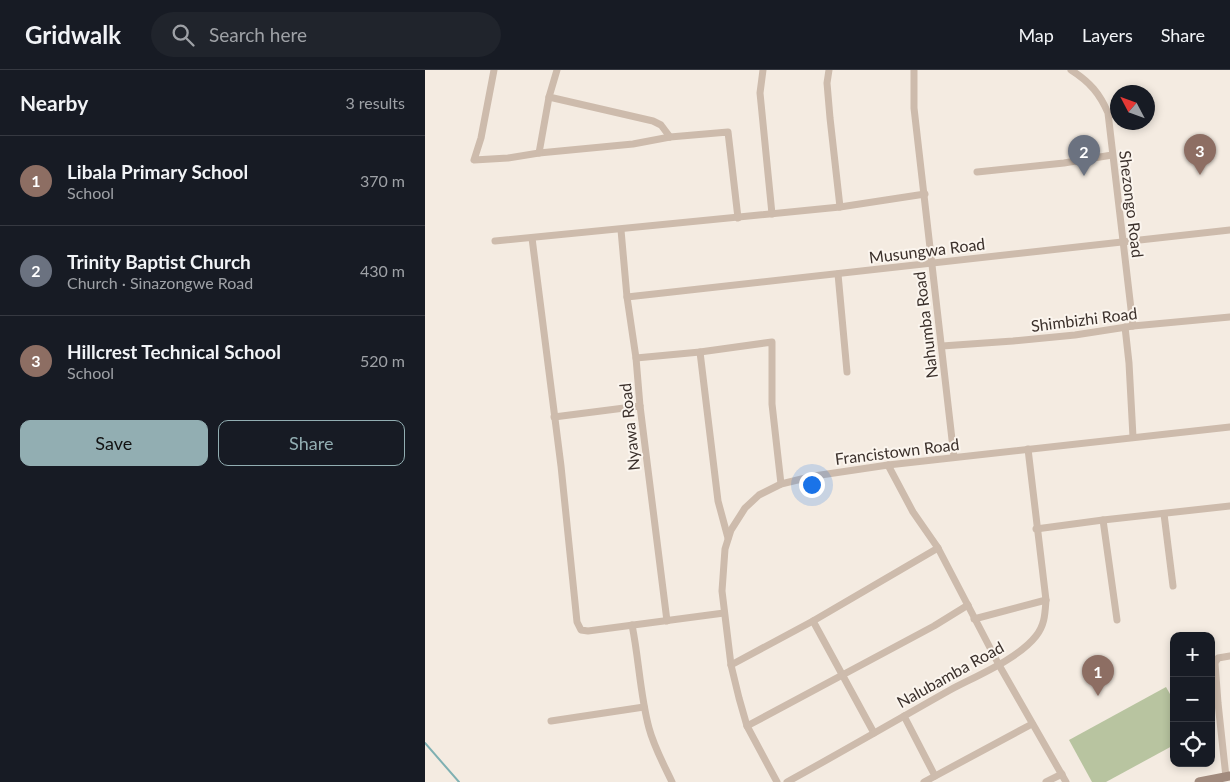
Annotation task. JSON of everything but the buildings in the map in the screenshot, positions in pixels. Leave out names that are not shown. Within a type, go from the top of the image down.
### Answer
[{"type":"street","points":[[494,70],[481,138],[474,160],[508,158],[539,152],[603,147],[670,137],[728,132],[738,218]]},
{"type":"street","points":[[539,152],[549,97],[557,70]]},
{"type":"street","points":[[763,70],[760,94],[772,214]]},
{"type":"street","points":[[829,70],[827,83],[840,207]]},
{"type":"street","name":"Nahumba Road","points":[[914,70],[914,108],[954,458]]},
{"type":"street","name":"Shezongo Road","points":[[1071,70],[1101,96],[1108,114],[1133,326]]},
{"type":"street","points":[[549,97],[653,121],[661,126],[670,137]]},
{"type":"street","points":[[977,172],[1064,163],[1112,155]]},
{"type":"street","points":[[495,241],[840,207],[925,194]]},
{"type":"street","name":"Nyawa Road","points":[[621,230],[627,297],[667,621]]},
{"type":"street","name":"Musungwa Road","points":[[627,297],[766,280],[838,274],[1230,230]]},
{"type":"street","points":[[532,238],[577,622],[581,630],[588,631],[724,614]]},
{"type":"street","points":[[838,274],[847,372]]},
{"type":"street","name":"Shimbizhi Road","points":[[942,346],[1067,336],[1133,326],[1230,317]]},
{"type":"street","points":[[1125,327],[1133,438]]},
{"type":"street","points":[[636,358],[700,352],[771,342],[772,404],[781,484]]},
{"type":"street","points":[[700,352],[718,501],[727,538]]},
{"type":"street","points":[[554,418],[640,406]]},
{"type":"street","name":"Francistown Road","points":[[777,782],[747,726],[731,664],[724,614],[722,577],[727,538],[735,522],[745,508],[767,490],[781,484],[814,476],[888,465],[1230,427]]},
{"type":"street","name":"Nalubamba Road","points":[[787,782],[999,665],[1036,636],[1044,622],[1046,600],[1036,529],[1028,449]]},
{"type":"street","points":[[888,465],[913,512],[937,548],[999,665],[1066,782]]},
{"type":"street","points":[[1036,529],[1230,506]]},
{"type":"street","points":[[1164,514],[1173,586]]},
{"type":"street","points":[[1103,520],[1117,620]]},
{"type":"street","points":[[731,664],[813,622],[937,548]]},
{"type":"street","points":[[974,619],[1046,600]]},
{"type":"street","points":[[747,726],[968,606]]},
{"type":"street","points":[[813,622],[874,733]]},
{"type":"street","points":[[632,625],[644,707],[655,746],[672,782]]},
{"type":"street","points":[[1199,782],[1228,776],[1218,703],[1215,663],[1218,658],[1230,656]]},
{"type":"street","points":[[551,721],[644,707]]},
{"type":"street","points":[[904,716],[935,776]]},
{"type":"street","points":[[924,782],[1032,724]]},
{"type":"street","points":[[1047,782],[1061,774]]},
{"type":"green space","points":[[1166,687],[1170,694],[1170,747],[1106,782],[1092,782],[1069,740]]},
{"type":"waterway","points":[[425,743],[459,782]]},
{"type":"place","name":"Hillcrest Technical School","points":[[1200,175]]},
{"type":"place","name":"Trinity Baptist Church","points":[[1084,176]]},
{"type":"place","name":"Libala Primary School","points":[[1098,696]]}]
